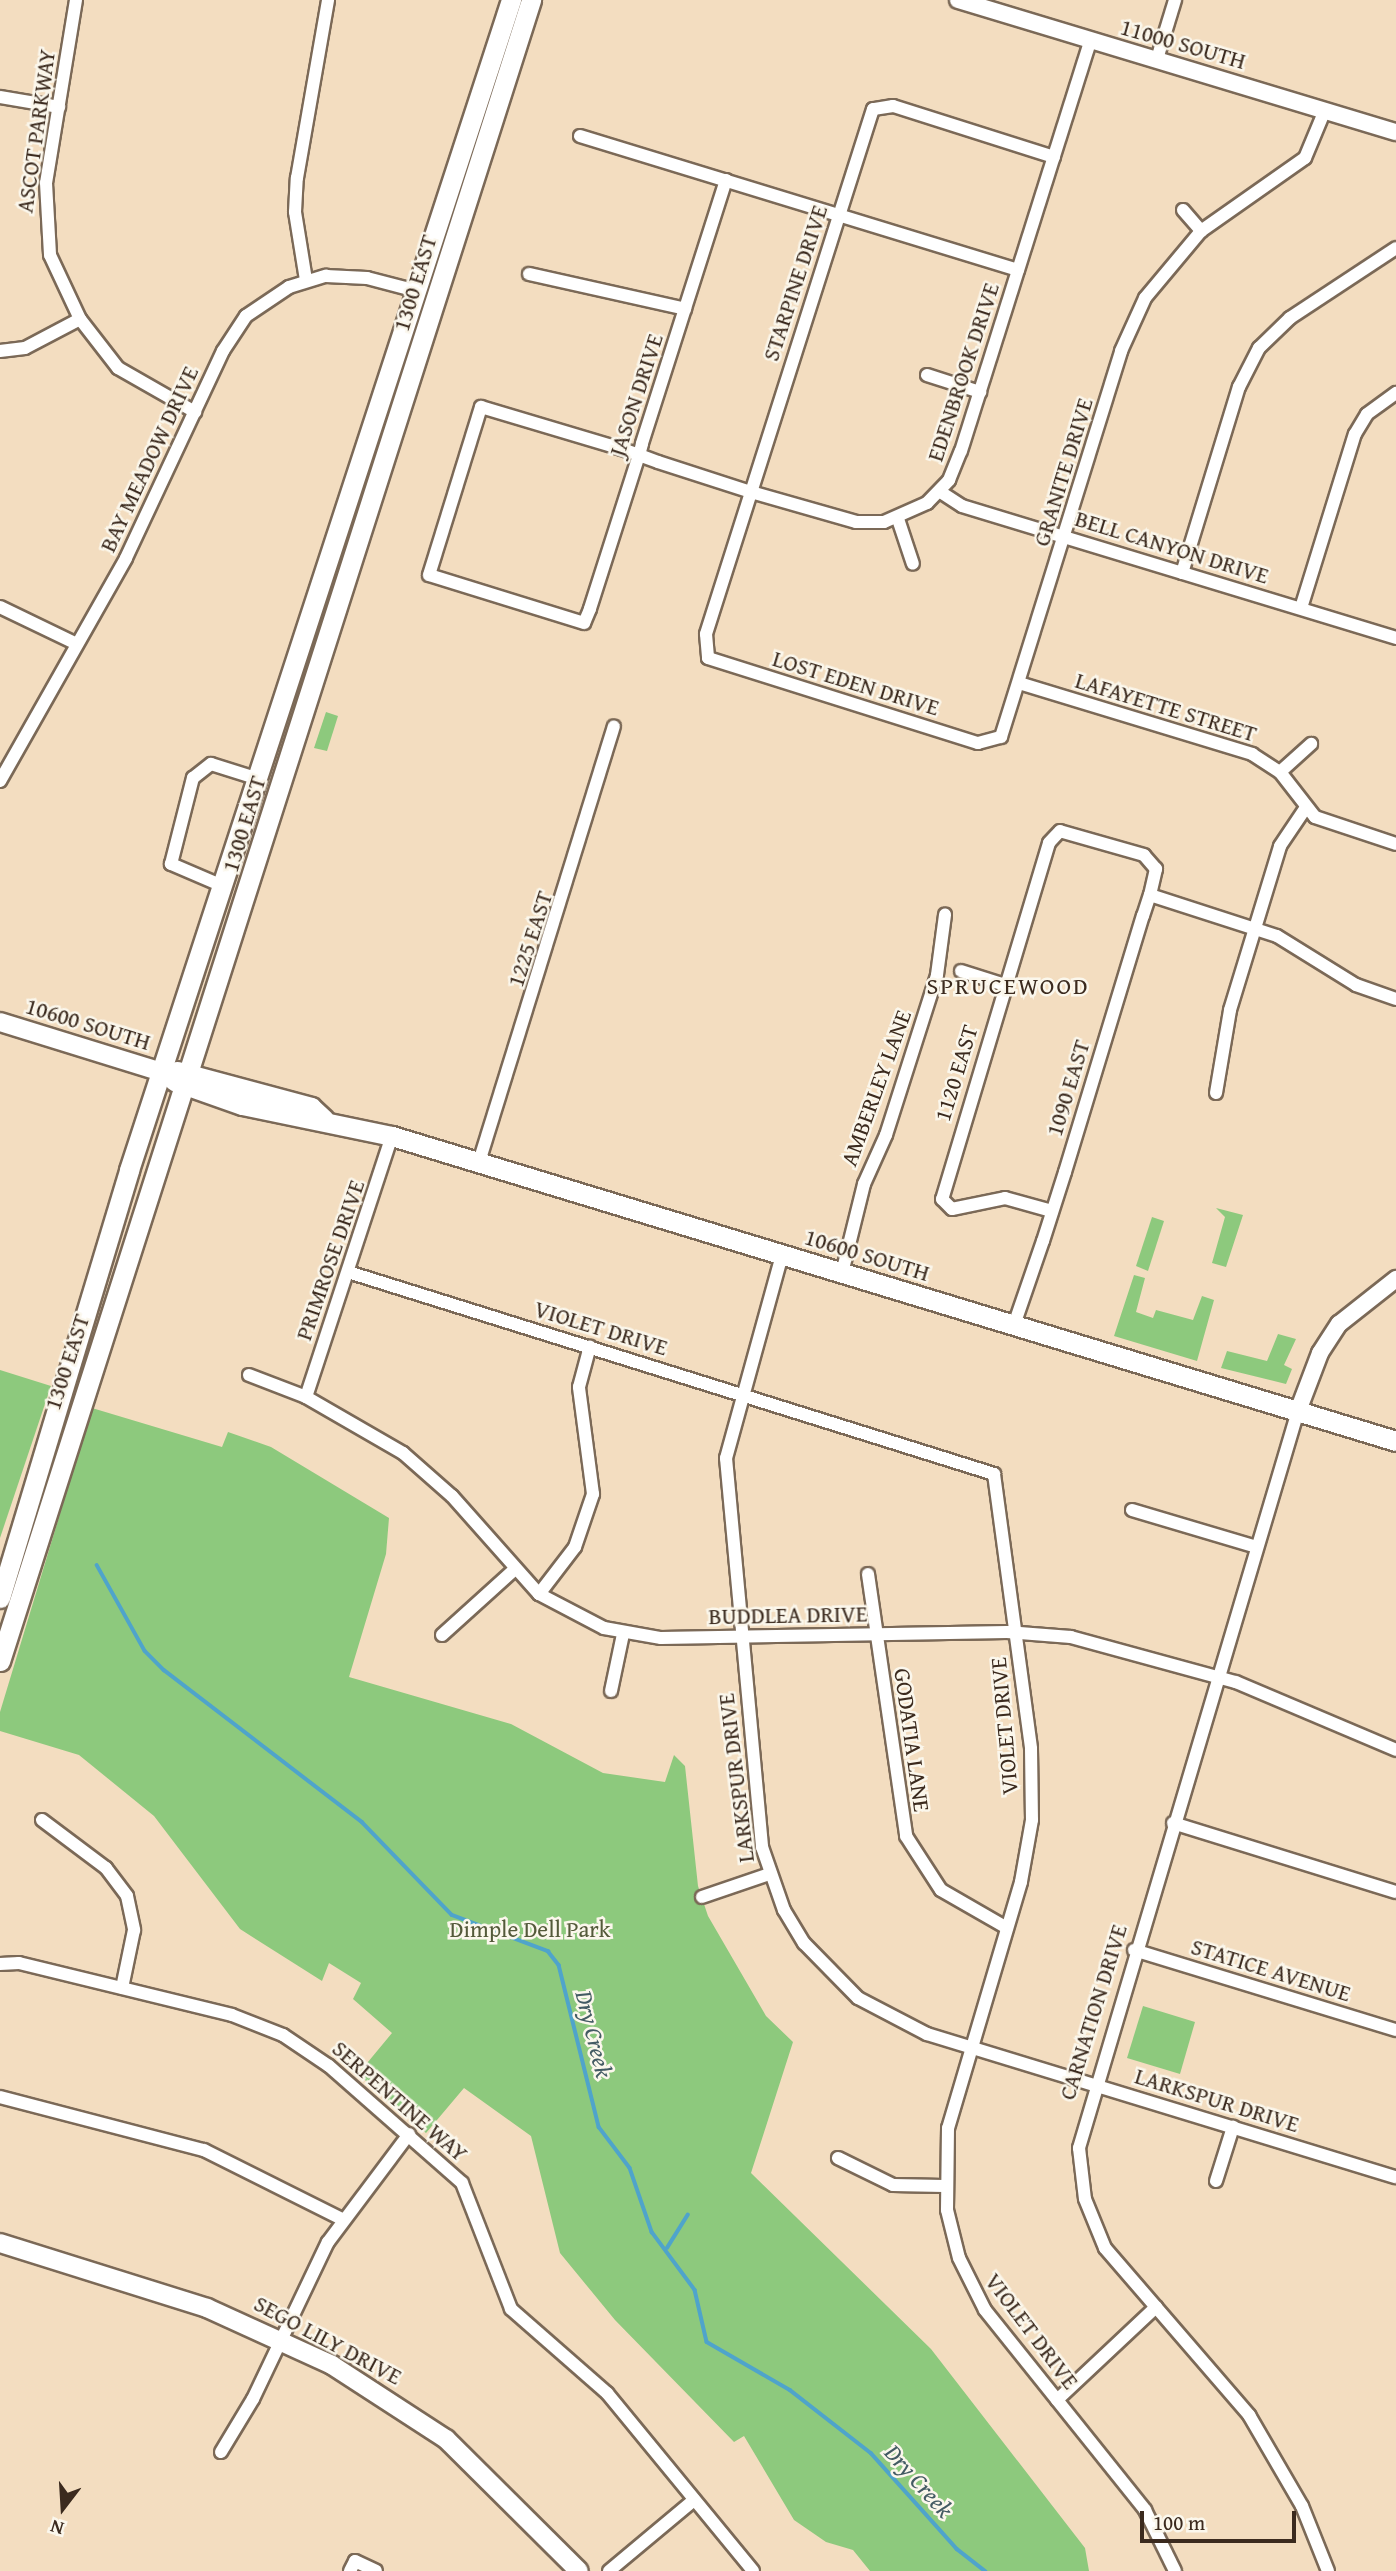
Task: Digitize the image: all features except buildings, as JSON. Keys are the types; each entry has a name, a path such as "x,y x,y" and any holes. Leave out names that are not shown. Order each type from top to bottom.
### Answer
{"main road":[{"name":"1300 EAST","path":"0,1598 162,1072 225,887 511,0"},
{"name":"1300 EAST","path":"0,1661 531,0"},
{"path":"404,397 425,304 417,291"},
{"name":"10600 SOUTH","path":"0,1022 186,1079 392,1136 1396,1441"},
{"name":"SEGO LILY DRIVE","path":"0,2243 207,2308 283,2339 370,2386 446,2439 579,2571"}],"street":[{"name":"ASCOT PARKWAY","path":"76,0 59,107 45,230 58,278 80,319 118,368 195,412"},
{"path":"306,280 295,212 297,178 328,0"},
{"name":"11000 SOUTH","path":"958,0 1396,132"},
{"path":"1157,59 1175,0"},
{"name":"EDENBROOK DRIVE","path":"898,519 939,491 956,466 1090,41"},
{"path":"0,97 59,107"},
{"name":"STARPINE DRIVE","path":"705,654 751,492 877,103 1054,157"},
{"name":"GRANITE DRIVE","path":"996,740 1020,683 1132,324 1161,274 1201,231 1297,166 1325,110"},
{"path":"580,136 840,213 1018,270"},
{"name":"JASON DRIVE","path":"639,455 481,407 429,575 584,623 639,455 726,180"},
{"path":"1183,210 1201,231"},
{"path":"1182,573 1239,387 1259,348 1290,318 1396,248"},
{"path":"529,274 685,309"},
{"name":"BAY MEADOW DRIVE","path":"0,781 141,530 195,412 246,316 306,280 367,278 417,291"},
{"path":"0,351 24,348 80,319"},
{"path":"927,375 980,392"},
{"path":"1301,608 1355,434 1367,414 1396,393"},
{"path":"639,455 751,492 856,522 898,519 913,564"},
{"name":"BELL CANYON DRIVE","path":"939,491 962,506 1396,638"},
{"path":"0,607 77,645"},
{"name":"LOST EDEN DRIVE","path":"705,654 978,743 996,740"},
{"name":"LAFAYETTE STREET","path":"1020,683 1252,754 1280,772 1305,808 1325,822 1396,844"},
{"name":"1225 EAST","path":"479,1163 614,726"},
{"path":"1280,772 1311,744"},
{"path":"225,887 170,864 197,769 216,765 259,779"},
{"path":"1216,1093 1230,1010 1283,836 1305,808"},
{"name":"1090 EAST","path":"1014,1325 1150,895 1156,863 1055,832"},
{"name":"1120 EAST","path":"1052,1211 1005,1198 944,1208 944,1181 1055,832"},
{"path":"1150,895 1255,927 1356,985 1396,999"},
{"name":"AMBERLEY LANE","path":"842,1273 864,1184 886,1135 937,975 945,915"},
{"path":"961,971 1005,985"},
{"name":"PRIMROSE DRIVE","path":"306,1397 392,1136"},
{"name":"LARKSPUR DRIVE","path":"782,1255 740,1392 726,1458 757,1816 769,1874 804,1943 858,1998 891,2019 971,2047 1396,2177"},
{"name":"VIOLET DRIVE","path":"348,1272 740,1392 994,1474 1017,1632 1033,1792 1029,1847 948,2128 944,2186 952,2235 975,2295 1145,2510 1175,2571"},
{"path":"1298,1411 1320,1353 1339,1324 1396,1279"},
{"path":"539,1594 575,1547 591,1504 593,1461 579,1387 590,1346"},
{"name":"BUDDLEA DRIVE","path":"249,1376 306,1397 368,1430 429,1475 539,1594 581,1620 623,1634 741,1637 1017,1632 1101,1643 1219,1677 1396,1750"},
{"name":"CARNATION DRIVE","path":"1298,1411 1093,2085 1079,2148 1085,2199 1105,2248 1250,2415 1302,2506 1328,2571"},
{"path":"1132,1510 1257,1547"},
{"path":"442,1635 515,1569"},
{"name":"GODATIA LANE","path":"868,1574 906,1836 941,1890 1007,1928"},
{"path":"611,1691 623,1634"},
{"path":"42,1820 106,1868 127,1896 134,1930 122,1988"},
{"path":"1173,1823 1396,1892"},
{"path":"702,1897 769,1874"},
{"name":"STATICE AVENUE","path":"1134,1950 1396,2030"},
{"name":"SERPENTINE WAY","path":"0,1964 19,1963 232,2015 284,2035 409,2134 462,2183 511,2309 591,2376 753,2571"},
{"path":"0,2096 204,2150 342,2219"},
{"path":"1216,2181 1233,2127"},
{"path":"221,2452 283,2339 342,2219 409,2134"},
{"path":"838,2158 893,2185 944,2186"},
{"path":"1057,2400 1156,2307"},
{"path":"609,2571 694,2500"},
{"path":"352,2566 376,2571"}],"green space":[{"path":"326,712 338,716 327,751 314,748"},
{"path":"1216,1208 1243,1215 1226,1267 1212,1263 1225,1217"},
{"path":"1152,1217 1164,1221 1148,1271 1136,1266"},
{"path":"1134,1275 1145,1278 1136,1312 1153,1318 1156,1310 1193,1320 1202,1296 1214,1300 1197,1361 1114,1336"},
{"path":"1278,1334 1296,1339 1284,1365 1292,1369 1286,1384 1221,1368 1227,1351 1267,1361"},
{"path":"0,1370 51,1386 0,1538"},
{"name":"Dimple Dell Park","path":"92,1408 222,1447 228,1432 271,1447 389,1518 386,1554 349,1677 511,1724 603,1773 665,1782 674,1755 685,1766 698,1886 708,1916 766,2016 793,2042 751,2173 931,2349 1085,2548 1089,2571 870,2571 853,2550 826,2542 794,2520 744,2436 734,2442 615,2320 560,2253 531,2136 464,2088 426,2133 358,2074 392,2033 353,1999 361,1983 329,1963 322,1981 240,1929 154,1816 79,1755 0,1731 0,1712"},
{"path":"1143,2006 1195,2022 1180,2074 1127,2058"}],"waterway":[{"name":"Dry Creek","path":"97,1565 145,1651 164,1670 362,1822 452,1915 548,1951 559,1965 599,2127 630,2168 652,2232 695,2290 707,2342 790,2390 871,2453 957,2549 985,2571"},
{"path":"667,2248 688,2215"}],"district":[{"name":"SPRUCEWOOD","path":"1008,986"}]}
